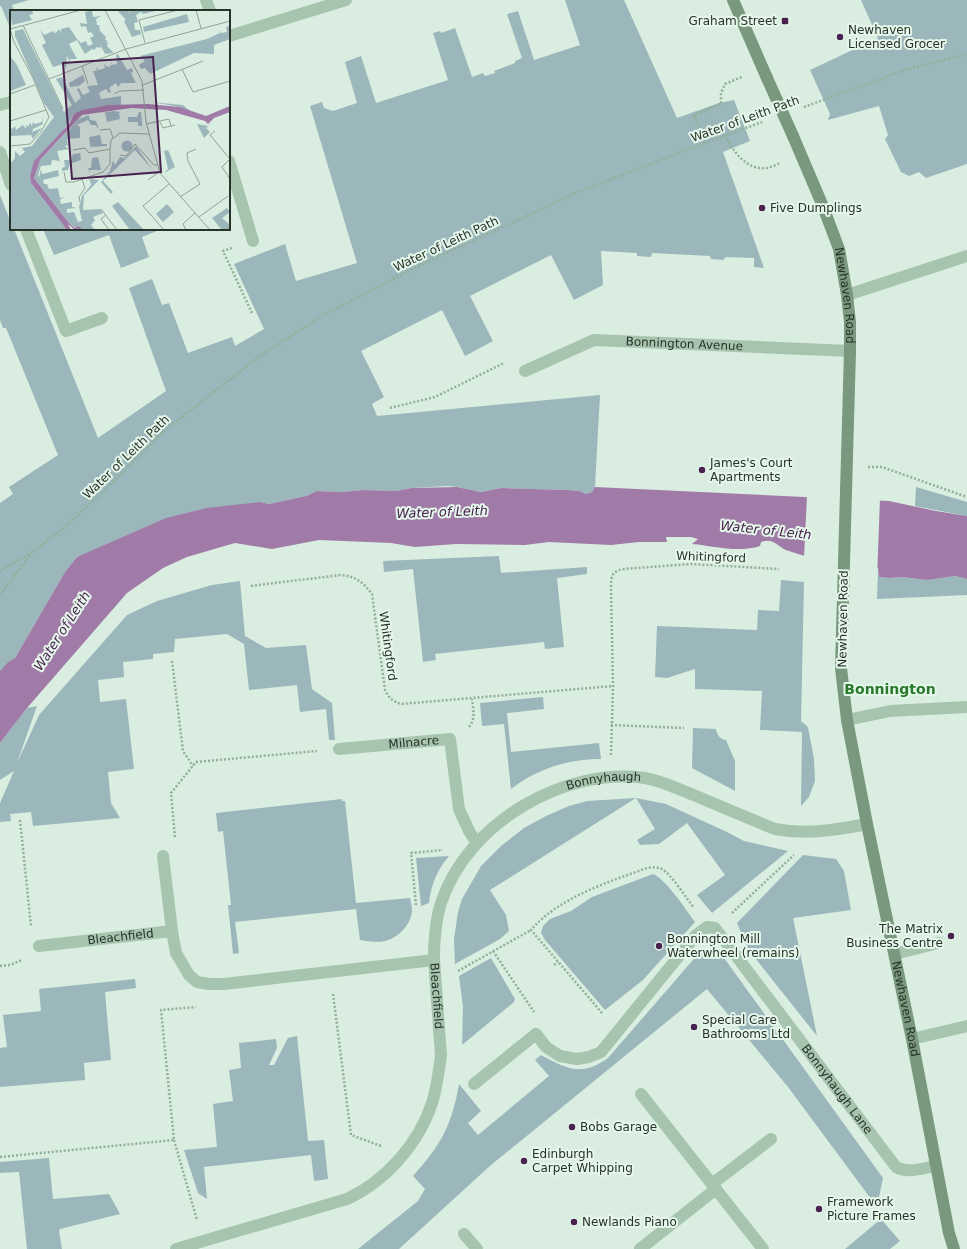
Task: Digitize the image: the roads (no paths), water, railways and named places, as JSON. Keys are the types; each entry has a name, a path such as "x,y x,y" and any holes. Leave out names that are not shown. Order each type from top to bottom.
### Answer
{"street":[{"path":"206,0 210,10"},
{"path":"230,36 346,0"},
{"name":"Newhaven Road","path":"733,0 822,204 839,249 850,322 841,668 847,720 912,1039 951,1248"},
{"path":"0,105 10,102"},
{"path":"0,152 10,182"},
{"path":"230,164 253,241"},
{"path":"26,230 66,331 102,318"},
{"path":"847,295 967,256"},
{"name":"Bonnington Avenue","path":"525,371 594,340 850,351"},
{"path":"847,720 890,711 967,707"},
{"name":"Milnacre","path":"339,749 450,739 459,809 469,831 477,843"},
{"name":"Bonnyhaugh","path":"434,960 434,935 440,904 460,863 477,843 500,822 529,802 555,790 574,784 611,777 628,777 652,780 666,784 774,829 792,832 817,832 867,824"},
{"path":"162,856 172,931"},
{"name":"Bonnyhaugh Lane","path":"474,1084 536,1034 546,1047 560,1056 577,1059 589,1057 601,1052 696,935 711,927 896,1167 902,1170 910,1170 936,1166"},
{"name":"Bleachfield","path":"39,946 172,931 176,953 189,975 198,982 215,984 434,960 441,1055 440,1070 432,1102 425,1120 416,1136 386,1173 368,1187 347,1198 204,1242 176,1249"},
{"path":"895,954 938,943"},
{"path":"912,1039 967,1026"},
{"path":"641,1094 763,1249"},
{"path":"640,1249 771,1139"},
{"path":"464,1234 477,1249"}],"water":[{"name":"Water of Leith","path":"457,487 481,492 501,488 567,490 579,491 586,494 592,492 595,487 889,501 967,516 967,579 955,576 928,580 902,577 879,577 878,568 810,557 785,550 769,541 761,542 760,546 752,548 735,549 692,544 698,539 691,537 666,537 667,542 639,542 611,545 549,542 525,545 456,544 415,547 391,543 319,540 272,549 235,543 187,557 163,568 127,593 27,708 0,743 0,671 8,662 15,658 65,572 77,557 166,518 207,508 260,502 269,504 306,496 317,491 396,491 412,488"}],"place":[{"name":"Graham Street","path":"785,21"},
{"name":"Newhaven Licensed Grocer","path":"840,37"},
{"name":"Five Dumplings","path":"762,208"},
{"name":"James's Court Apartments","path":"702,470"},
{"name":"The Matrix Business Centre","path":"951,936"},
{"name":"Bonnington Mill Waterwheel (remains)","path":"659,946"},
{"name":"Special Care Bathrooms Ltd","path":"694,1027"},
{"name":"Bobs Garage","path":"572,1127"},
{"name":"Edinburgh Carpet Whipping","path":"524,1161"},
{"name":"Framework Picture Frames","path":"819,1209"},
{"name":"Newlands Piano","path":"574,1222"}],"district":[{"name":"Bonnington","path":"890,689"}]}
